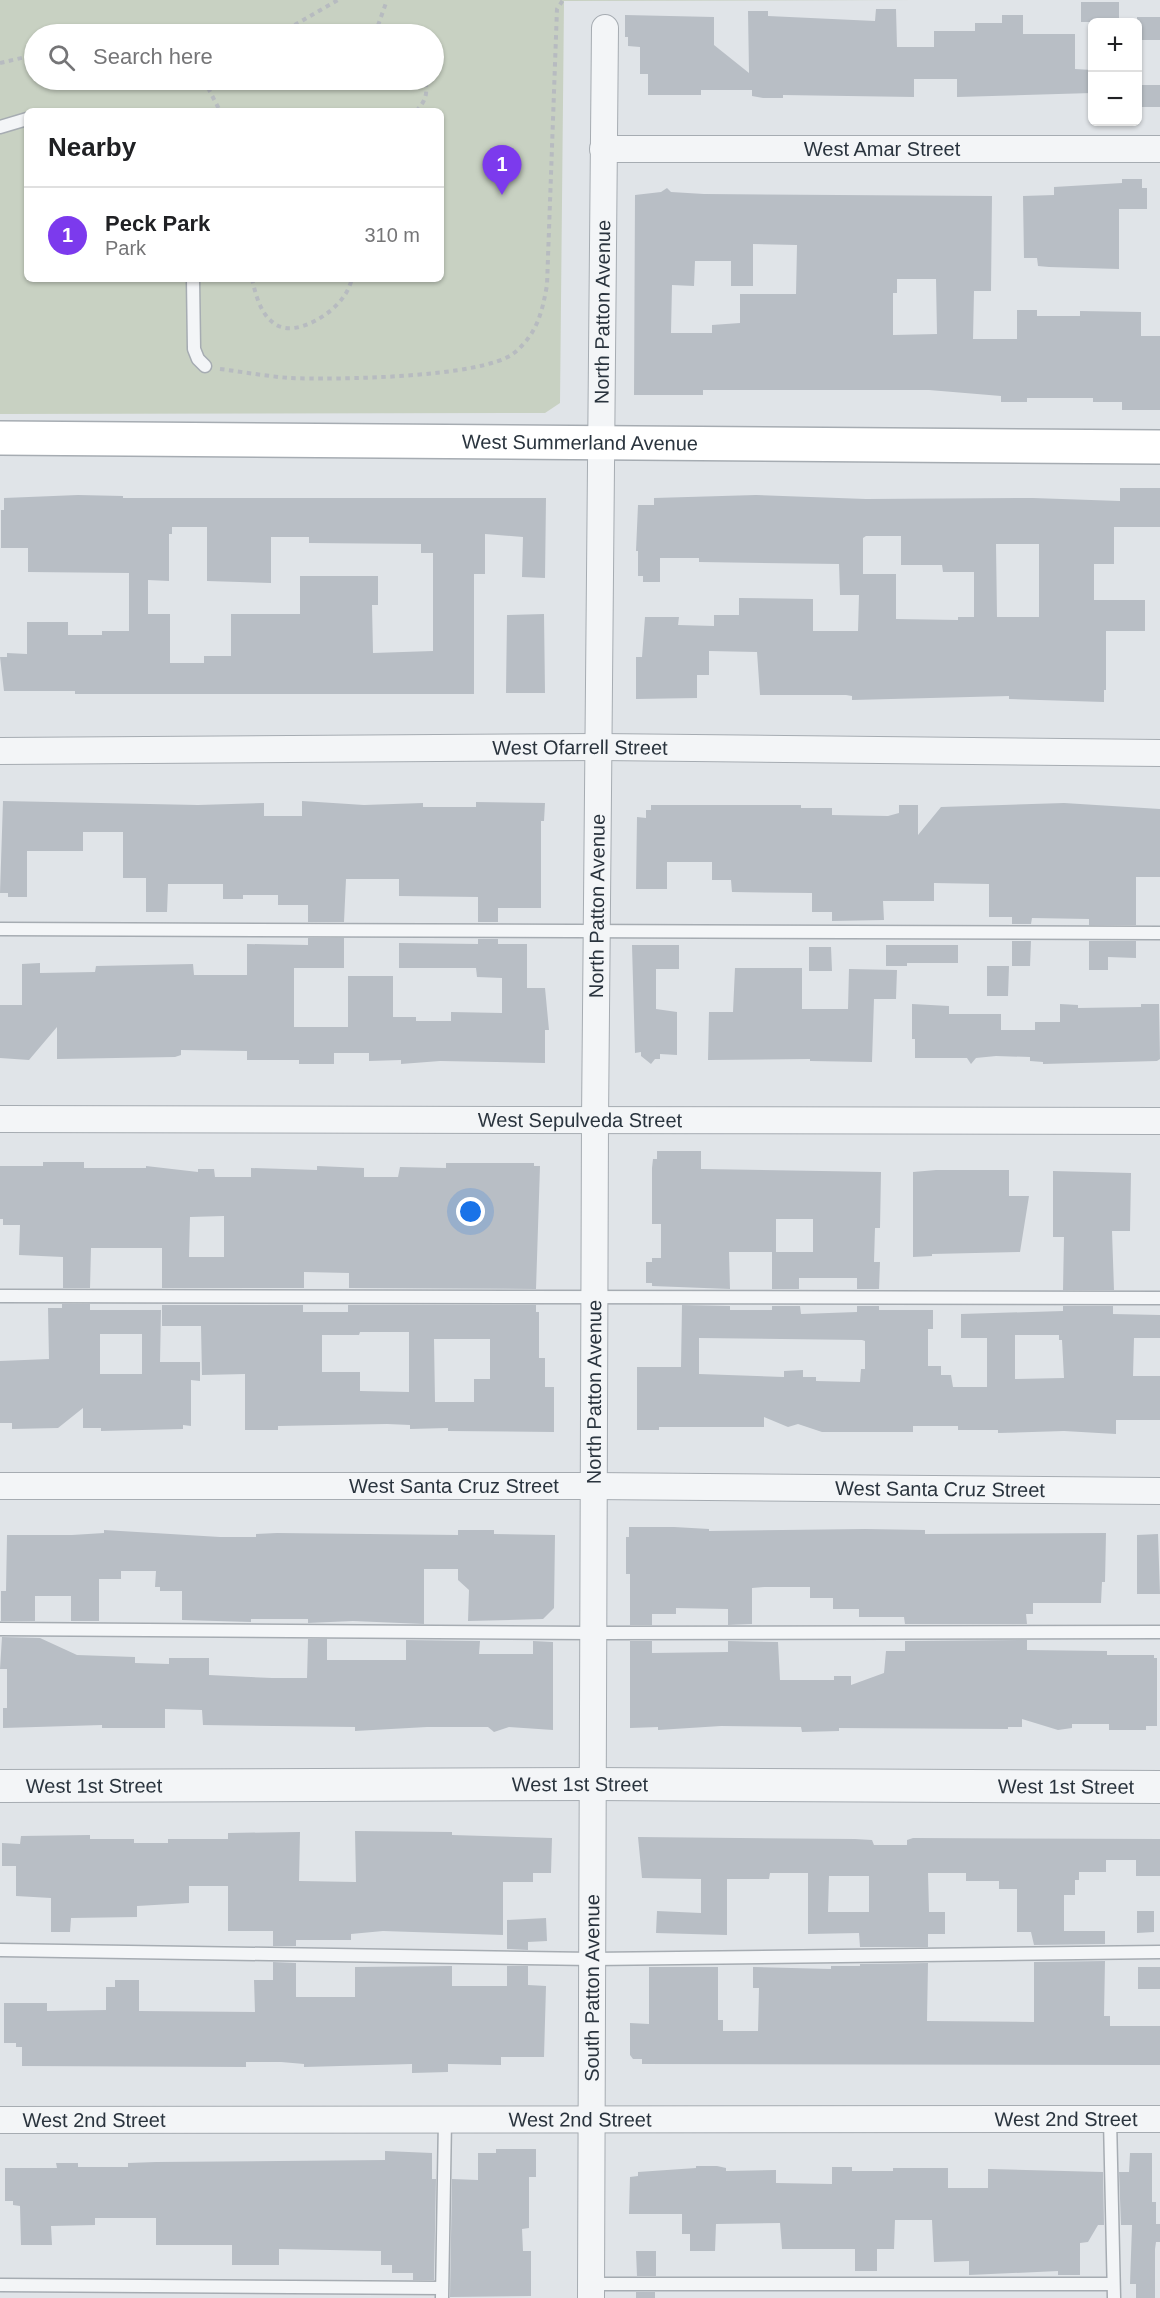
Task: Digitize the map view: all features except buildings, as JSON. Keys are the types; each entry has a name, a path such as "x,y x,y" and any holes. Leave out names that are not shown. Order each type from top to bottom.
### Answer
{"main road":[{"name":"West Summerland Avenue","path":"0,438 1160,447"}],"street":[{"name":"North Patton Avenue","path":"593,1784 600,444 606,28"},
{"name":"West Amar Street","path":"603,149 1160,149"},
{"name":"West Ofarrell Street","path":"0,750 600,747 1160,753"},
{"name":"West Sepulveda Street","path":"0,1119 1160,1121"},
{"name":"West Santa Cruz Street","path":"0,1486 593,1486 1160,1491"},
{"name":"West 1st Street","path":"0,1786 593,1784 1160,1787"},
{"name":"South Patton Avenue","path":"591,2291 593,1784"},
{"name":"West 2nd Street","path":"0,2120 1160,2119"}],"lane":[{"path":"0,127 24,120"},
{"path":"193,282 194,349 198,359 205,366"},
{"path":"0,929 1160,933"},
{"path":"0,1296 1160,1299"},
{"path":"0,1629 593,1633 1160,1632"},
{"path":"0,1950 592,1959 1160,1952"},
{"path":"0,2284 442,2293 446,2119"},
{"path":"1110,2119 1113,2298"},
{"path":"591,2291 1113,2284"}],"path":[{"path":"296,24 338,0"},
{"path":"379,24 387,0"},
{"path":"205,366 288,378 371,377 438,372 483,367 512,355 533,336 541,314 547,285 557,9 563,0"},
{"path":"0,63 24,57"},
{"path":"209,90 218,108"},
{"path":"419,108 423,103 427,90"},
{"path":"253,282 256,297 265,314 276,325 290,328 306,325 327,313 344,297 351,282"}],"green space":[{"path":"0,0 916,0 564,1 560,403 545,413 0,414"}],"place":[{"name":"Peck Park","path":"502,195"}]}
